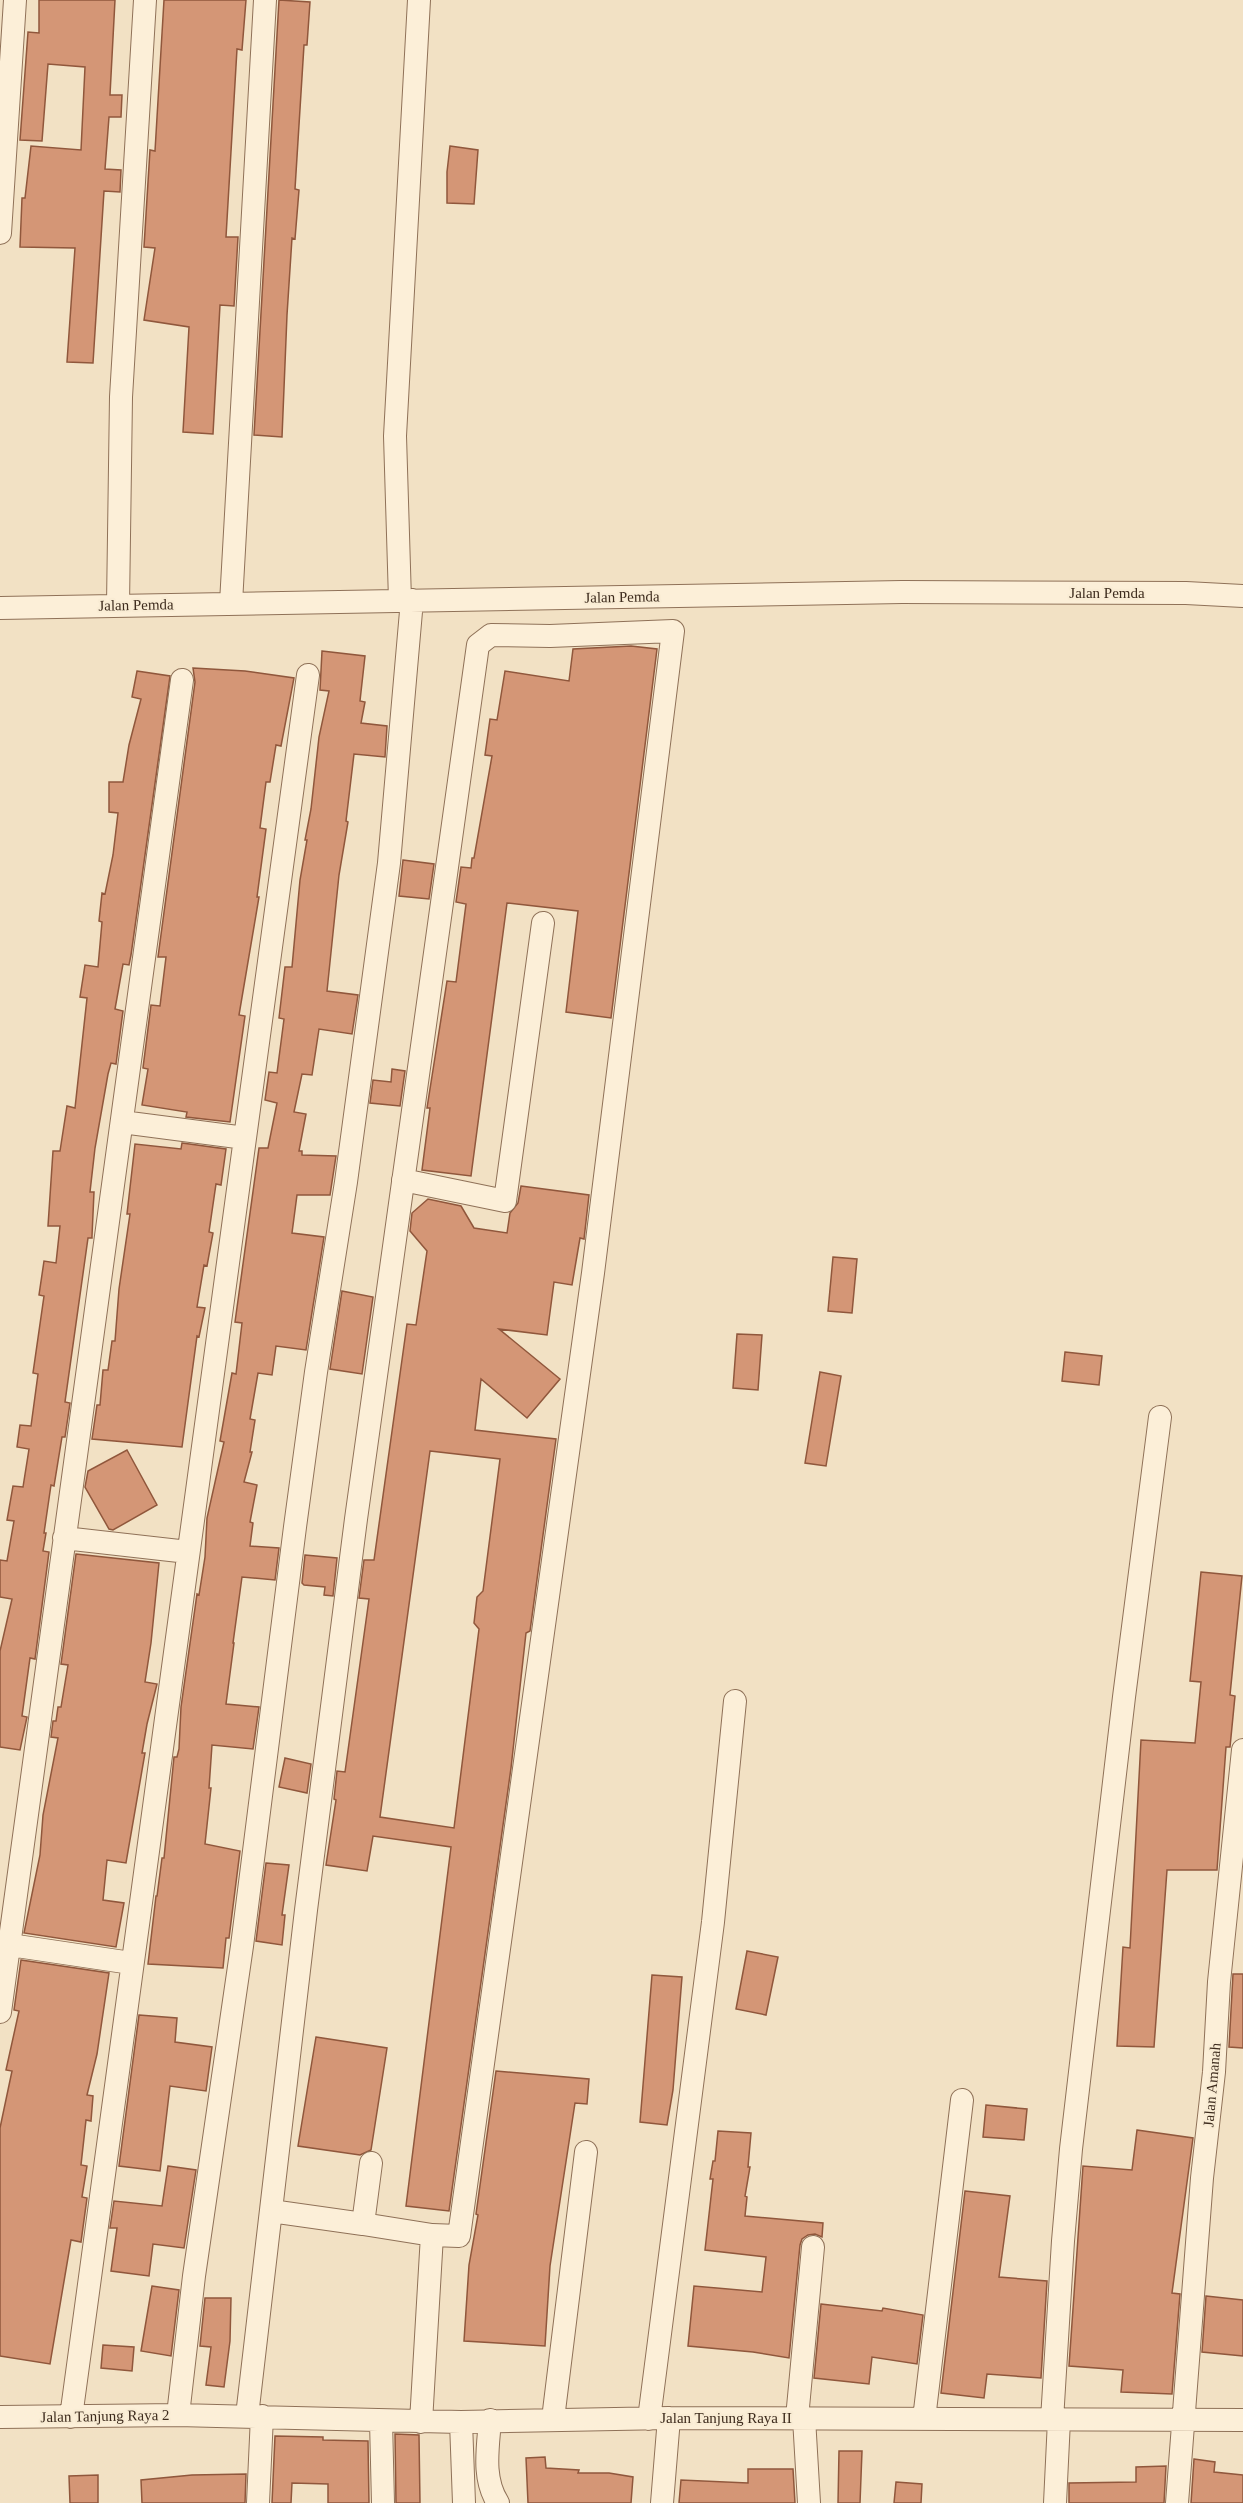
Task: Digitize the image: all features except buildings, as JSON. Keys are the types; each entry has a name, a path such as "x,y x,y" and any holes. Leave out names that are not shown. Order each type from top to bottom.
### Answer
{"street":[{"path":"0,233 15,0"},
{"path":"118,605 121,397 145,0"},
{"path":"231,603 266,0"},
{"path":"177,2415 194,2276 242,1946 308,1428 346,1182 389,863 406,600 396,436 418,0"},
{"name":"Jalan Pemda","path":"0,608 902,592 1186,593 1243,596"},
{"path":"258,2503 254,2416 271,2211 356,1519 478,645 491,634 550,636 674,631 593,1273 459,2236 432,2235 271,2211"},
{"path":"71,2417 308,675"},
{"path":"0,2012 182,680"},
{"path":"403,1180 505,1201 543,923"},
{"path":"122,1122 245,1138"},
{"path":"1055,2503 1055,2420 1063,2241 1071,2149 1124,1697 1160,1417"},
{"path":"64,1538 188,1552"},
{"path":"662,2503 659,2418 735,1701"},
{"name":"Jalan Amanah","path":"1177,2503 1202,2178 1214,2072 1219,1982 1243,1750"},
{"path":"10,1945 131,1963"},
{"path":"924,2419 962,2100"},
{"path":"553,2419 586,2152"},
{"path":"363,2224 371,2163"},
{"path":"421,2422 432,2235"},
{"path":"809,2503 800,2418 813,2247"},
{"name":"Jalan Tanjung Raya 2","path":"0,2417 210,2415"},
{"name":"Jalan Tanjung Raya II","path":"210,2415 421,2422 659,2418 1243,2420"},
{"path":"490,2420 487,2473 493,2495 498,2503"},
{"path":"381,2421 383,2503"},
{"path":"461,2422 464,2503"}]}
